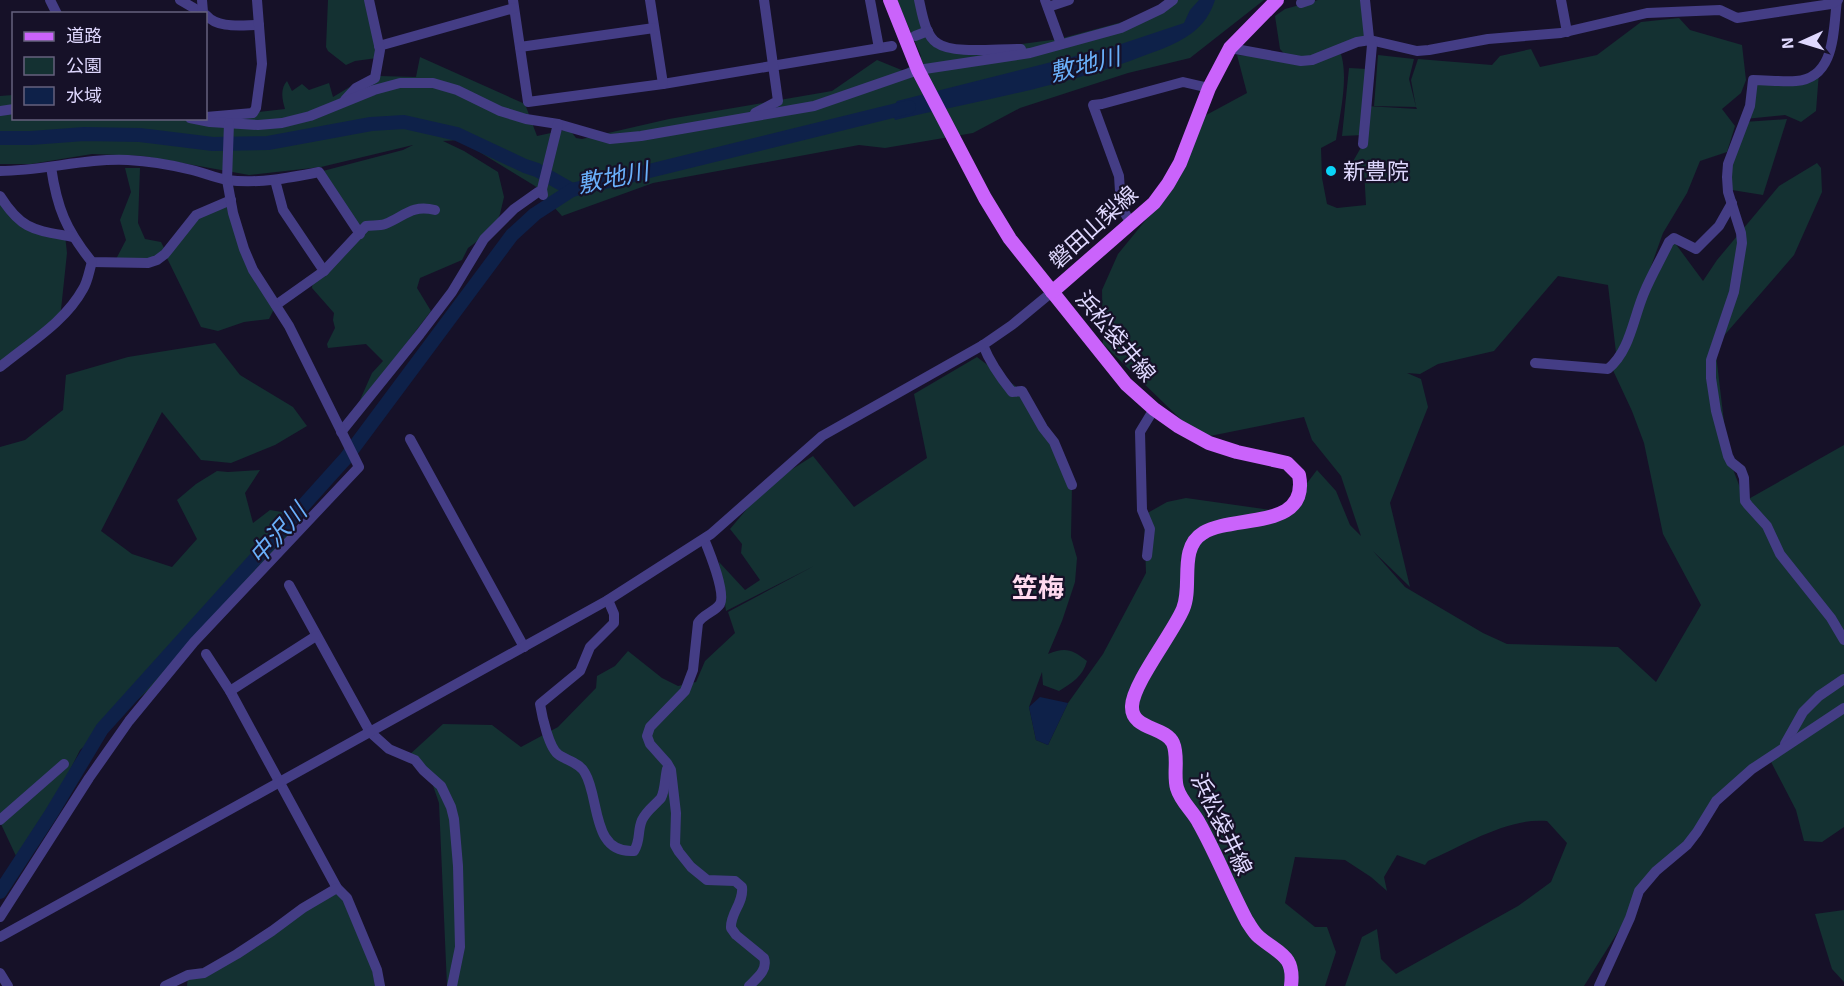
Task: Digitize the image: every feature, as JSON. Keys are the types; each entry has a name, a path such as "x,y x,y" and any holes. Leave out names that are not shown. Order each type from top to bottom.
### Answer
{"main road":[{"name":"磐田山梨線","path":"890,0 919,73 985,198 1010,239 1052,292 1154,203 1180,163 1209,88 1230,48 1277,0"},
{"name":"浜松袋井線","path":"1052,292 1126,384 1154,409 1178,426 1209,443 1287,463 1299,475 1300,493 1292,508 1276,515 1215,528 1195,539 1188,561 1185,605 1142,682 1132,705 1133,715 1138,721 1168,736 1173,744 1177,790 1198,820 1247,921 1257,935 1285,955 1291,964 1291,986"}],"street":[{"path":"180,0 202,12"},
{"path":"207,118 253,113 256,108 262,64 257,0"},
{"path":"343,102 356,88 375,78 379,46 369,0"},
{"path":"650,0 663,84"},
{"path":"747,118 778,101 764,0"},
{"path":"870,0 879,48"},
{"path":"919,0 928,31 936,43 951,48 1040,50"},
{"path":"1061,44 1047,4 1069,0"},
{"path":"204,120 228,126 282,123 310,116 374,90 400,83 433,83 457,90 509,113 557,127 610,139 641,136 814,106 919,73 1040,50 1121,28 1161,9 1173,0"},
{"path":"1363,144 1372,45 1365,0"},
{"path":"1562,0 1568,32"},
{"path":"1230,48 1301,61 1312,60 1357,42 1370,40 1418,51 1488,39 1568,32 1647,13 1702,5 1737,18 1830,4 1837,0"},
{"path":"1837,0 1831,47 1827,62 1819,72 1797,81 1753,80 1750,106 1728,164 1728,192 1742,243 1734,292 1711,360 1711,378 1716,411 1728,456 1731,462 1741,470 1744,478 1745,501 1767,526 1780,554 1831,618 1844,640"},
{"path":"379,46 513,4 528,102 663,84 892,46"},
{"path":"207,16 219,24 259,26"},
{"path":"520,47 654,28"},
{"path":"915,36 928,31"},
{"path":"1131,222 1121,207 1119,176 1093,105 1183,82 1209,88"},
{"path":"0,916 129,721 194,642 359,468 289,326 250,264 238,231 227,177 228,126"},
{"path":"342,434 439,309 484,239 514,209 541,192 557,127"},
{"path":"0,171 51,167 91,160 131,160 227,177 275,180 319,172 360,234"},
{"path":"51,167 60,210 73,237 92,262"},
{"path":"275,180 283,210 324,271"},
{"path":"0,196 10,212 24,225 73,237"},
{"path":"92,262 148,263 157,260 165,254 196,215 231,200"},
{"path":"1535,363 1608,369 1617,361 1625,346 1644,293 1669,242 1674,238 1696,249 1719,226 1732,203"},
{"path":"276,305 324,271 366,226 385,224 404,212 426,208 435,210"},
{"path":"0,367 60,319 72,306 84,287 92,262"},
{"path":"0,937 608,600 704,539 822,436 983,345 1012,325 1052,292"},
{"path":"983,345 996,371 1012,392 1022,391 1043,428 1054,442 1072,485"},
{"path":"1147,556 1150,529 1142,510 1140,432 1154,409"},
{"path":"410,440 524,646"},
{"path":"704,539 721,592 721,602 698,623 693,670 685,692 650,727 647,736 653,748 668,763 671,771 676,813 675,845 679,852 691,867 708,880 735,881 742,887 742,898 732,917 731,928 736,935 764,958 765,963 764,969 749,986"},
{"path":"289,585 370,732 390,749 415,760 441,786 451,807 458,866 460,947 452,986"},
{"path":"608,600 614,614 614,623 590,647 580,671 540,704 549,738 556,754 584,770 594,795 601,833 615,847 627,852 634,852 639,845 639,830 643,818 654,803 662,797 668,763"},
{"path":"230,691 316,636"},
{"path":"206,654 230,691 337,888 347,898 377,970 380,986"},
{"path":"1784,746 1803,712 1819,696 1844,679"},
{"path":"1599,986 1630,918 1639,891 1646,881 1687,844 1716,801 1752,769 1844,708"},
{"path":"0,820 64,764"},
{"path":"165,986 188,975 204,973 337,888"},
{"path":"0,973 8,986"}],"green space":[{"path":"328,0 369,0 377,58 355,61 346,65 328,51 326,47"},
{"path":"897,0 917,0 934,43 984,49 1059,39 1167,10 1176,0 1264,0 1190,58 1128,73 1020,108 973,133 885,148 859,145 653,183 562,216 535,186 460,140 443,141 498,172 504,197 500,214 494,229 468,248 462,260 420,278 417,288 431,311 356,409 372,373 383,361 366,344 328,348 327,344 335,328 334,313 312,288 313,280 360,234 319,172 403,150 413,145 321,167 249,175 143,156 92,154 31,164 0,164 0,96 12,95 12,120 207,120 207,118 285,109 282,91 287,81 292,91 302,84 309,90 329,83 333,97 358,82 379,76 416,77 420,57 525,104 537,136 569,129 576,138 582,139 669,119 832,91 877,60 904,71 921,56"},
{"path":"1318,0 1362,0 1369,38 1339,49 1344,81 1336,140 1321,148 1322,178 1327,204 1337,208 1366,205 1364,169 1348,170 1363,144 1363,135 1342,136 1349,68 1367,69 1366,106 1417,109 1411,80 1418,59 1492,65 1500,56 1531,49 1540,67 1597,55 1641,22 1679,18 1690,30 1742,45 1746,80 1741,93 1722,109 1735,126 1727,152 1700,161 1687,193 1663,233 1625,339 1672,239 1703,281 1717,260 1779,186 1817,163 1821,168 1822,192 1794,255 1715,346 1728,456 1745,501 1844,445 1844,827 1822,842 1804,841 1796,810 1769,758 1714,804 1693,837 1656,871 1584,986 1345,986 1362,937 1377,929 1381,959 1396,974 1518,906 1551,882 1567,843 1547,821 1532,821 1517,823 1486,834 1428,861 1425,865 1397,855 1384,877 1387,891 1345,860 1295,857 1285,903 1315,927 1327,927 1336,952 1325,986 447,986 439,803 428,771 408,756 443,724 492,725 521,747 558,727 596,688 597,676 615,666 628,651 662,678 678,686 696,682 705,661 735,633 728,612 814,566 726,611 719,562 745,590 760,580 741,553 742,544 730,529 767,485 813,456 854,507 927,458 914,394 977,357 1022,391 1072,485 1071,537 1077,558 1075,582 1048,654 1068,650 1087,661 1080,675 1059,691 1043,685 1042,672 1029,707 1036,740 1048,745 1068,703 1103,654 1146,573 1144,515 1167,502 1186,498 1285,512 1317,470 1336,491 1350,525 1361,536 1341,476 1312,440 1304,417 1200,438 1103,344 1102,290 1118,254 1180,178 1197,120 1247,93 1237,55 1289,59 1280,49 1275,16 1285,9","holes":["1558,276 1608,285 1617,361 1611,366 1644,443 1663,534 1701,605 1656,682 1618,647 1507,644 1483,633 1405,587 1373,551 1410,587 1390,503 1428,407 1421,379 1407,373 1420,374 1438,364 1494,351"]},
{"path":"1378,55 1414,59 1409,79 1416,107 1374,106"},
{"path":"1819,72 1816,111 1801,122 1785,115 1745,119 1756,80 1798,83"},
{"path":"1787,119 1763,195 1732,190 1728,164 1744,122"},
{"path":"125,168 140,168 138,223 145,239 161,242 164,248 161,258 114,263 126,240 120,220 131,192"},
{"path":"0,195 24,225 65,235 67,253 60,319 0,362"},
{"path":"231,200 248,258 276,305 269,319 244,322 218,331 201,327 165,254 196,215"},
{"path":"215,343 240,375 293,407 307,426 275,445 231,463 201,460 162,412 101,531 132,554 172,567 197,539 177,500 196,484 217,471 260,470 245,493 253,523 270,510 282,512 290,543 168,673 80,750 63,784 16,856 0,822 0,447 25,440 63,410 66,375 128,357"},
{"path":"337,888 369,951 375,986 187,986 188,975 227,960"},
{"path":"1844,910 1844,982 1832,969 1815,914"}],"water":[{"path":"1199,0 1215,0 1206,18 1196,30 1185,38 1130,61 1043,87 895,120 891,111 897,101 1115,46 1184,23 1190,10"},
{"path":"1040,697 1068,703 1048,745 1036,740 1029,707"}],"waterway":[{"name":"中沢川","path":"0,892 51,814 102,729 346,458 512,235 535,214 572,190 909,107"},
{"name":"敷地川","path":"0,138 84,134 140,135 213,144 268,143 371,124 404,122 457,134 537,170 572,190"}],"place":[{"name":"新豊院","path":"1331,171"}],"district":[{"name":"笠梅","path":"1038,588"}]}
